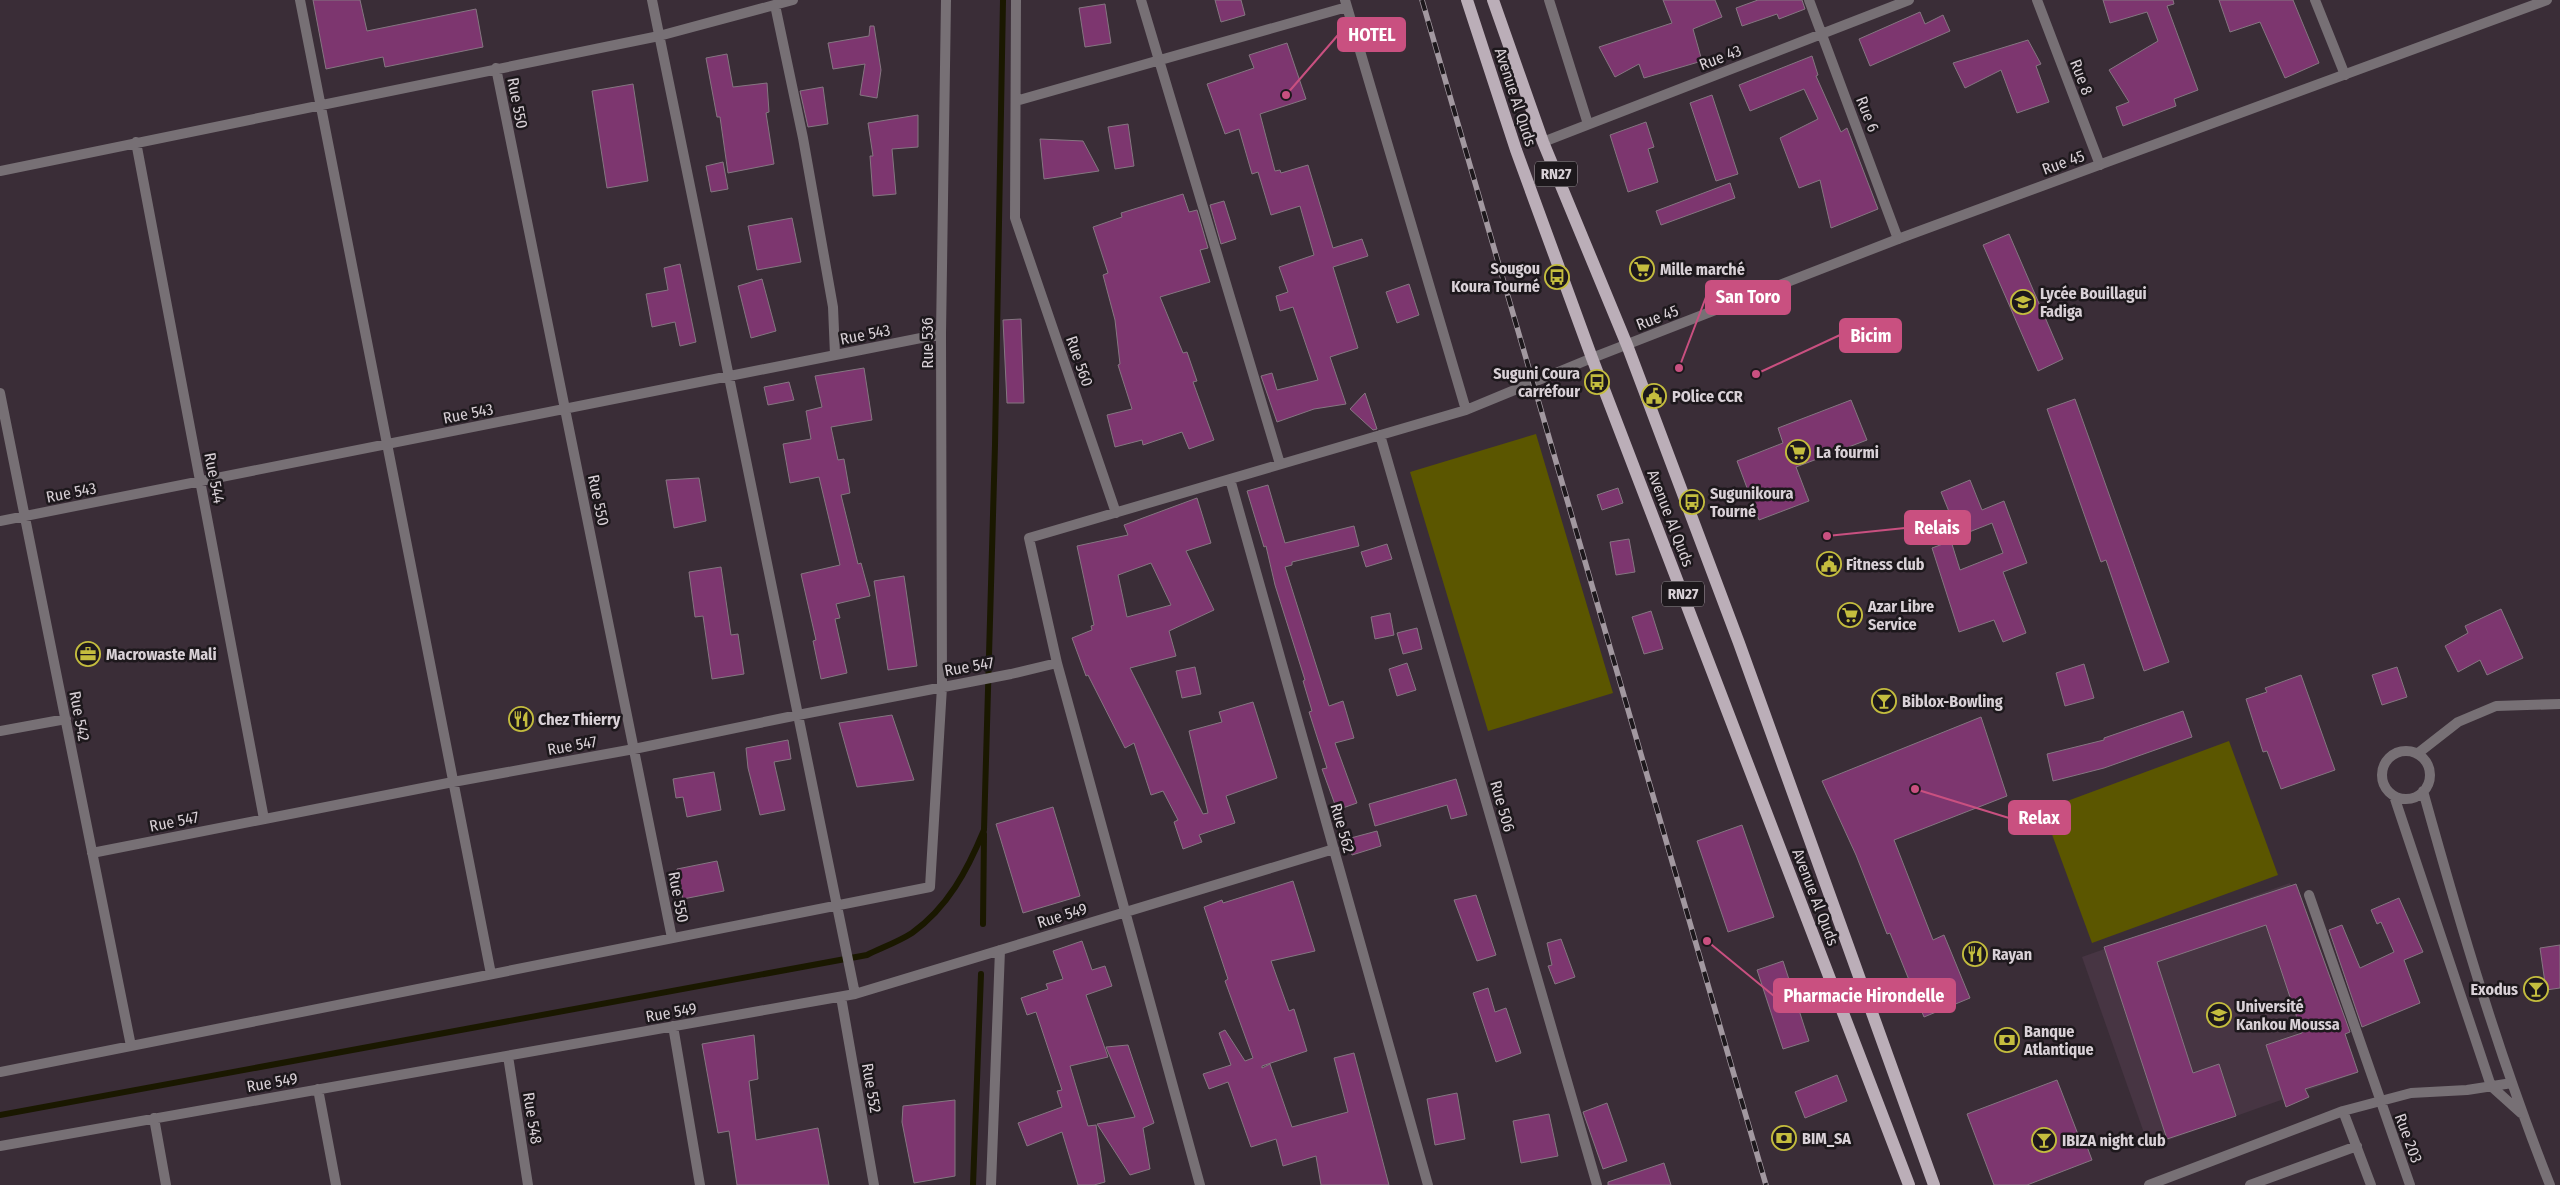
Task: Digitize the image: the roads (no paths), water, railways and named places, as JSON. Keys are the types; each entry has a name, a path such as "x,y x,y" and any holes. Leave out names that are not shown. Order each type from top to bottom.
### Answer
{"main road":[{"name":"Avenue Al Quds","path":"1467,0 1516,150 1592,358 1909,1185"},
{"name":"Avenue Al Quds","path":"1493,0 1542,142 1626,345 1758,692 1934,1185"}],"street":[{"path":"300,0 491,974"},
{"path":"652,0 855,994"},
{"path":"0,171 659,36 793,0"},
{"name":"Rue 536","path":"837,906 930,887 942,687 942,334 946,0"},
{"name":"Rue 560","path":"1016,0 1016,218 1116,513"},
{"path":"1141,0 1280,464"},
{"path":"1549,0 1588,124"},
{"name":"Rue 6","path":"1809,0 1898,239"},
{"name":"Rue 43","path":"1542,142 1909,0"},
{"name":"Rue 8","path":"2037,0 2100,164"},
{"path":"2315,0 2345,75"},
{"name":"Rue 45","path":"1057,663 1029,538 1466,410 1592,358 1898,239 2543,1"},
{"path":"1016,101 1159,61 1346,4 1466,410"},
{"path":"775,5 803,138 833,307 835,355"},
{"name":"Rue 550","path":"496,68 672,938"},
{"name":"Rue 544","path":"136,142 264,819"},
{"name":"Rue 543","path":"0,521 942,334"},
{"name":"Rue 542","path":"0,393 131,1046"},
{"name":"Rue 506","path":"1380,435 1597,1185"},
{"name":"Rue 562","path":"1230,479 1428,1185"},
{"path":"1057,663 1200,1185"},
{"name":"Rue 547","path":"92,853 453,782 634,749 1011,674 1057,663"},
{"path":"2417,754 2458,722 2496,706 2560,704"},
{"path":"0,731 66,719"},
{"path":"2394,796 2404,799 2415,797 2423,791 2428,782 2429,771 2425,761 2417,754 2407,751 2397,752 2388,758 2383,768 2382,779 2386,788 2394,796 2491,1086 2522,1113"},
{"path":"2423,791 2450,889 2512,1083 2550,1185"},
{"name":"Rue 549","path":"0,1146 855,994 1334,849"},
{"name":"Rue 203","path":"2309,895 2410,1185"},
{"path":"0,1072 837,906"},
{"path":"990,1185 1000,950"},
{"name":"Rue 552","path":"841,997 874,1185"},
{"path":"673,1026 700,1185"},
{"name":"Rue 548","path":"508,1056 528,1185"},
{"path":"2149,1185 2343,1111 2379,1100 2411,1093 2467,1090 2512,1083"},
{"path":"318,1089 336,1185"},
{"path":"2343,1111 2371,1185"},
{"path":"154,1118 166,1185"},
{"path":"2250,1185 2357,1146"}],"waterway":[{"path":"0,1115 867,955 912,933 936,912 963,874 984,830 995,445 1003,0"},
{"path":"983,924 984,834"},
{"path":"973,1185 981,974"}],"railway":[{"path":"1422,0 1766,1185"}],"place":[{"name":"HOTEL","path":"1286,95"},
{"name":"Mille marché","path":"1642,269"},
{"name":"Sougou Koura Tourné","path":"1557,277"},
{"name":"Lycée Bouillagui Fadiga","path":"2023,302"},
{"name":"San Toro","path":"1679,368"},
{"name":"Bicim","path":"1756,374"},
{"name":"Suguni Coura carréfour","path":"1597,382"},
{"name":"POlice CCR","path":"1654,396"},
{"name":"La fourmi","path":"1798,452"},
{"name":"Sugunikoura Tourné","path":"1692,502"},
{"name":"Relais","path":"1827,536"},
{"name":"Fitness club","path":"1829,564"},
{"name":"Azar Libre Service","path":"1850,615"},
{"name":"Macrowaste Mali","path":"88,654"},
{"name":"Biblox-Bowling","path":"1884,701"},
{"name":"Chez Thierry","path":"521,719"},
{"name":"Relax","path":"1915,789"},
{"name":"Pharmacie Hirondelle","path":"1707,941"},
{"name":"Rayan","path":"1975,954"},
{"name":"Exodus","path":"2536,989"},
{"name":"Université Kankou Moussa","path":"2219,1015"},
{"name":"Banque Atlantique","path":"2007,1040"},
{"name":"BIM_SA","path":"1784,1138"},
{"name":"IBIZA night club","path":"2044,1140"}]}
